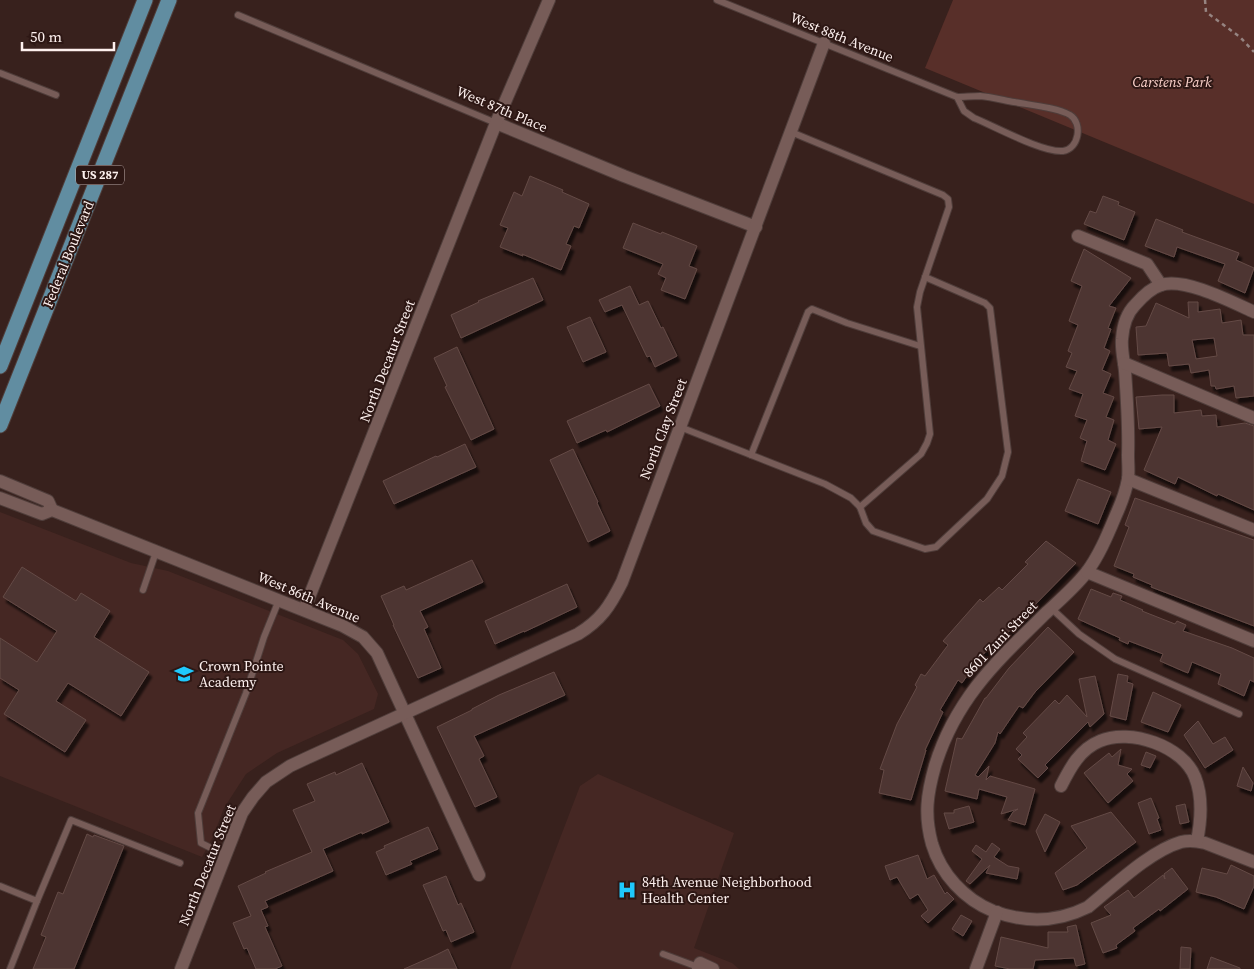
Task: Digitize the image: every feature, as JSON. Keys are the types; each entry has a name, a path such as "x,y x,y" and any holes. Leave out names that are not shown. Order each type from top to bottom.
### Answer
{"main road":[{"name":"Federal Boulevard","path":"0,366 146,0"},
{"name":"Federal Boulevard","path":"0,425 169,0"}],"street":[{"name":"North Decatur Street","path":"304,610 496,123 550,0"},
{"name":"North Clay Street","path":"406,713 578,634 598,620 611,604 622,582 824,43"},
{"name":"West 87th Place","path":"496,123 624,176 756,227"},
{"path":"1078,236 1147,264 1161,285 1190,285 1254,312"},
{"name":"8601 Zuni Street","path":"1161,285 1150,291 1133,306 1124,322 1122,340 1129,435 1128,478 1118,511 1105,540 1087,572 1002,656 968,696 949,729 939,753 930,784 926,821 939,863 963,892 987,908 1027,919 1047,920 1078,912 1088,907 1164,849 1183,842 1197,841"},
{"path":"1124,364 1254,418"},
{"path":"1128,478 1254,530"},
{"name":"West 86th Avenue","path":"0,481 48,501 52,510"},
{"name":"West 86th Avenue","path":"0,498 42,514 52,510 357,632 373,646 406,713 479,874"},
{"path":"1087,572 1254,641"},
{"name":"North Decatur Street","path":"181,969 242,813 266,782 290,766 406,713"},
{"path":"1061,786 1075,760 1099,741 1110,737 1132,737 1152,742 1179,756 1196,778 1200,800 1197,841 1254,862"},
{"path":"976,969 997,912"},
{"path":"699,966 713,969"}],"lane":[{"name":"West 88th Avenue","path":"717,0 957,97"},
{"name":"West 87th Place","path":"238,15 496,123"},
{"path":"0,73 56,95"},
{"path":"980,96 1071,115 1077,123 1078,134 1076,143 1066,151 1055,151 1042,147 974,118 964,111 957,97 980,96"},
{"path":"791,132 943,195 948,200 949,207 920,292 917,307 930,434 928,443 921,454 860,507"},
{"path":"680,427 824,484 851,498 860,507 866,523 874,531 925,549 936,547 987,499 1002,476 1008,452 990,308 985,303 925,277"},
{"path":"751,455 808,312 812,309 847,323 920,346"},
{"path":"143,590 156,552"},
{"path":"225,855 201,843 198,814 246,693 264,637 279,600"},
{"path":"1051,608 1079,634 1115,659 1239,714"},
{"path":"10,969 71,820 180,863"},
{"path":"0,886 37,901"},
{"path":"662,954 699,966"}],"path":[{"path":"1205,0 1206,12 1228,28 1254,52"}],"shaded area":[{"name":"Crown Pointe Academy","path":"0,512 131,563 168,571 343,640 358,654 378,694 374,709 277,753 246,774 224,808 213,837 202,857 0,776"},
{"name":"84th Avenue Neighborhood Health Center","path":"598,774 734,833 694,948 732,963 739,969 510,969 580,786"}],"green space":[{"name":"Carstens Park","path":"953,0 1254,0 1254,204 925,68"}],"building":[{"path":"530,176 563,190 562,192 589,204 579,228 574,226 566,244 571,246 561,270 500,247 508,228 500,225 514,192 522,196"},
{"path":"1103,196 1119,202 1118,205 1135,212 1124,240 1084,224 1090,211 1096,213"},
{"path":"1156,219 1183,230 1182,232 1239,253 1236,260 1254,268 1245,293 1218,281 1225,264 1177,247 1174,257 1145,246"},
{"path":"633,223 697,246 689,266 697,269 685,299 661,290 666,278 658,274 663,264 623,248"},
{"path":"1084,249 1131,278 1109,306 1116,308 1108,328 1111,329 1104,348 1110,351 1102,370 1111,374 1103,393 1114,397 1106,417 1114,420 1108,440 1116,444 1105,470 1081,461 1087,441 1080,438 1087,420 1075,416 1083,394 1069,389 1077,371 1066,367 1072,353 1068,351 1078,325 1069,321 1082,286 1071,281"},
{"path":"533,278 543,300 461,338 451,315 478,301"},
{"path":"630,286 639,305 648,301 677,356 655,367 650,356 647,357 622,305 605,312 599,300"},
{"path":"1188,302 1198,302 1198,312 1220,309 1222,323 1241,320 1243,335 1254,335 1254,396 1236,398 1234,386 1216,389 1215,386 1211,386 1209,370 1191,373 1189,364 1169,366 1167,353 1138,355 1136,327 1146,326 1156,303 1189,318","holes":["1214,338 1217,356 1196,359 1192,340"]},
{"path":"590,317 606,352 583,362 567,327"},
{"path":"457,347 494,429 471,440 445,387 447,386 434,358"},
{"path":"649,384 660,406 607,432 606,430 577,443 567,421"},
{"path":"1174,395 1174,413 1201,410 1202,416 1216,415 1217,427 1245,423 1254,426 1254,510 1218,494 1217,496 1178,477 1175,484 1144,470 1162,427 1139,429 1136,397"},
{"path":"465,444 476,467 394,504 383,481"},
{"path":"573,449 610,531 588,542 550,460"},
{"path":"1078,479 1111,492 1098,524 1065,511"},
{"path":"1135,498 1254,540 1254,626 1151,587 1152,585 1133,577 1134,574 1114,566 1129,527 1125,525"},
{"path":"1046,541 1076,563 1026,616 1004,636 1002,634 979,659 962,683 958,680 940,710 943,712 925,750 911,800 879,793 884,770 880,769 897,724 917,687 915,685 921,674 925,676 948,645 943,641 980,599 983,602 999,587 1002,590 1028,564 1025,562"},
{"path":"472,560 483,582 420,611 428,627 424,629 441,668 418,678 381,596 404,586 406,590"},
{"path":"22,567 76,601 81,593 110,611 94,637 149,672 121,716 68,683 56,701 86,720 65,752 4,714 19,690 0,678 0,638 37,662 57,631 3,597"},
{"path":"567,584 577,607 495,644 485,621"},
{"path":"1091,589 1111,597 1113,593 1122,596 1120,600 1142,611 1175,624 1177,621 1186,625 1183,631 1232,648 1254,658 1254,682 1250,680 1244,696 1218,684 1221,674 1192,662 1188,673 1160,661 1163,654 1129,641 1128,644 1119,640 1120,638 1078,619"},
{"path":"1048,627 1074,652 1035,692 1023,708 1019,706 1000,734 998,732 995,743 975,775 978,777 989,766 986,780 990,776 1035,789 1025,825 1008,820 1013,812 1018,809 1001,814 1007,797 979,789 977,799 945,791 957,738 962,739 985,698 1009,668"},
{"path":"554,672 565,695 474,736 484,756 479,759 497,797 475,807 437,727 499,695"},
{"path":"1118,674 1128,676 1127,682 1133,684 1126,720 1110,716"},
{"path":"1095,676 1104,714 1090,727 1088,722 1045,765 1048,768 1038,778 1018,759 1022,755 1016,749 1027,737 1023,733 1055,700 1059,704 1067,695 1087,717 1079,679"},
{"path":"1153,692 1181,705 1168,732 1141,722"},
{"path":"1198,721 1213,744 1225,737 1233,750 1205,768 1184,735"},
{"path":"1121,749 1118,765 1132,769 1127,774 1133,781 1108,803 1084,773 1109,753 1112,757"},
{"path":"1146,752 1156,756 1150,768 1141,765"},
{"path":"362,763 389,822 323,849 333,871 265,901 268,907 261,910 268,926 265,927 282,966 275,969 256,969 247,948 244,949 233,923 251,916 238,886 312,852 293,810 315,801 307,784 335,772 336,775"},
{"path":"1243,767 1253,783 1251,791 1237,786"},
{"path":"1151,798 1159,818 1157,819 1161,830 1149,834 1138,803"},
{"path":"1185,804 1189,822 1180,824 1176,806"},
{"path":"969,806 974,822 949,829 944,813 954,813 954,810"},
{"path":"1111,812 1136,842 1077,885 1063,890 1055,873 1087,848 1071,826"},
{"path":"1045,814 1060,822 1045,852 1036,831"},
{"path":"428,827 438,849 410,861 412,864 386,875 376,852 385,848 384,846"},
{"path":"87,834 124,846 74,969 33,969 46,937 41,935 58,892 63,894"},
{"path":"992,843 1000,849 994,857 1008,866 1019,868 1017,879 986,873 990,865 970,884 966,881 982,859 972,851 976,845 986,852"},
{"path":"918,855 927,879 934,875 945,894 947,892 954,899 928,923 921,916 928,910 918,894 910,899 897,877 890,880 885,866"},
{"path":"1231,865 1254,876 1254,886 1244,909 1216,897 1196,892 1202,868 1227,874"},
{"path":"1172,868 1188,889 1160,911 1159,909 1133,928 1135,931 1116,945 1117,948 1103,953 1091,923 1111,915 1104,907 1128,890 1134,898 1163,875 1165,879 1164,874"},
{"path":"446,876 458,905 461,903 474,932 451,942 446,930 443,931 423,885"},
{"path":"961,915 972,921 963,936 952,929"},
{"path":"1076,925 1085,964 1076,966 1074,958 1035,960 1033,969 1010,969 995,966 1001,937 1048,948 1048,932 1068,932 1067,927"},
{"path":"1181,947 1191,948 1190,969 1180,969"},
{"path":"448,949 457,969 404,969 436,955"},
{"path":"1211,957 1240,968 1240,969 1207,969"}],"place":[{"name":"Crown Pointe Academy","path":"184,674"},
{"name":"84th Avenue Neighborhood Health Center","path":"627,890"}]}
